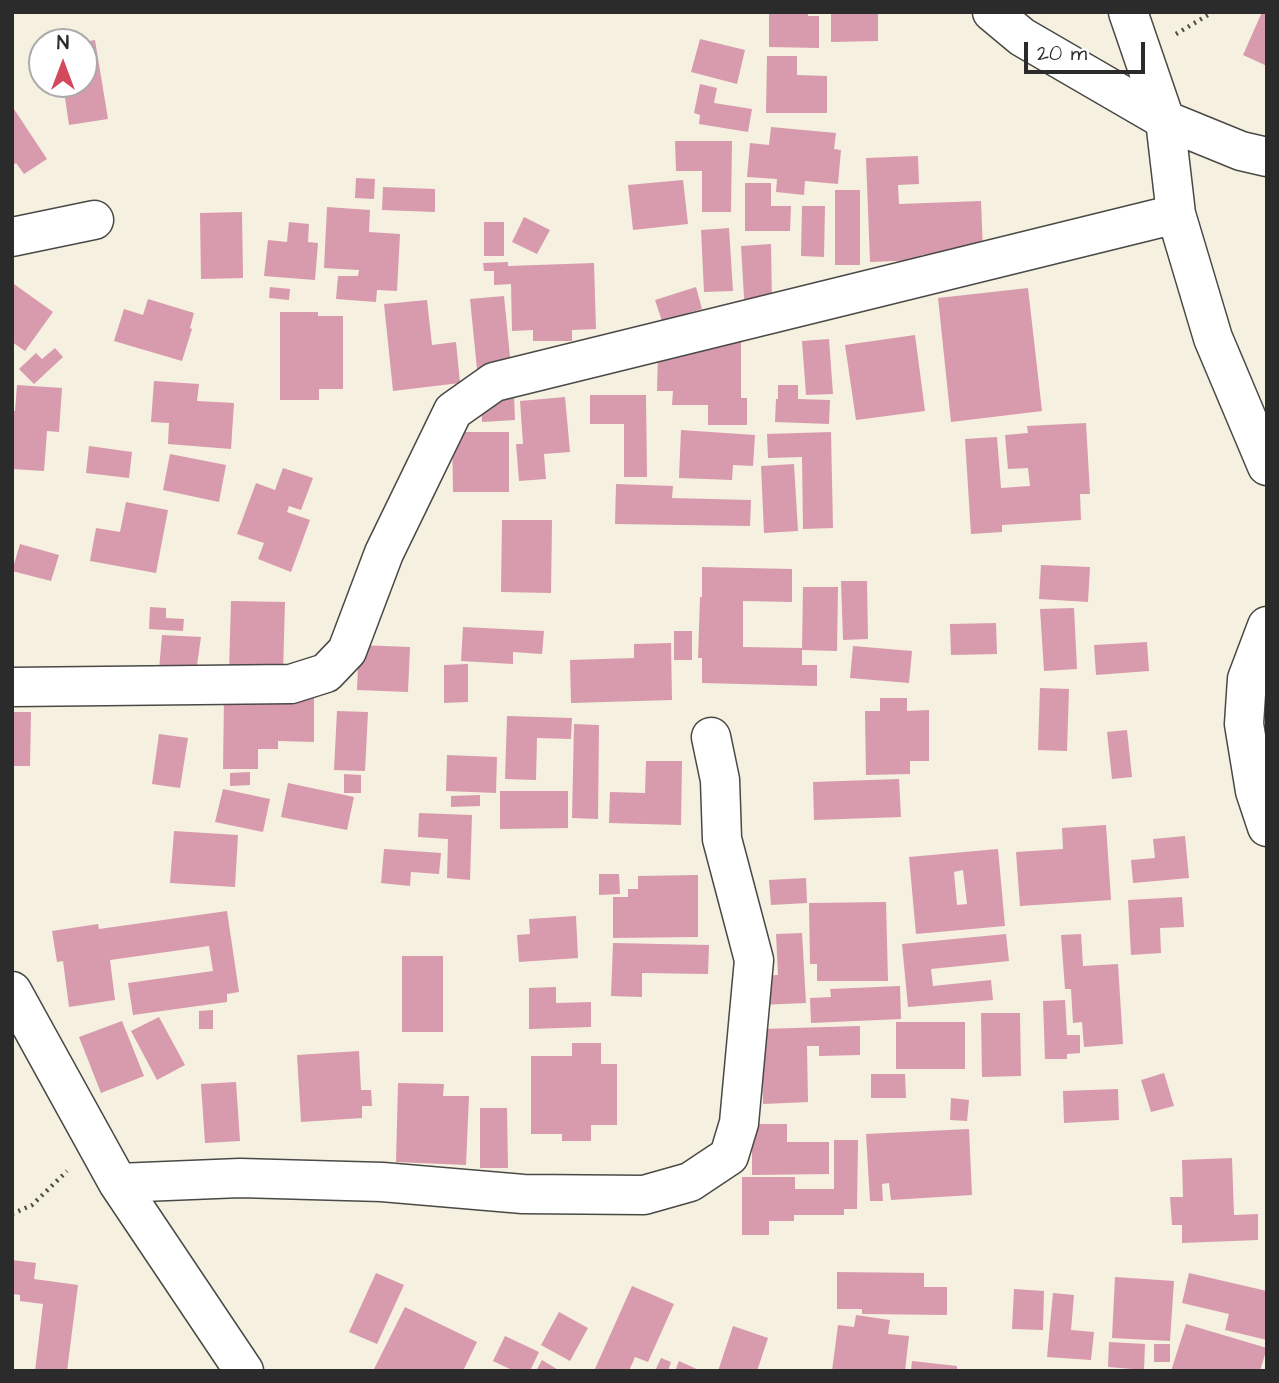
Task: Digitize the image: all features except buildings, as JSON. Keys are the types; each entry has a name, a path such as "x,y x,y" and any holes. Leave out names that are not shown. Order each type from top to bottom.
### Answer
{"street":[{"path":"992,12 1022,37 1165,120 1241,151 1267,157"},
{"path":"1128,12 1165,120 1176,214 1213,338 1267,466"},
{"path":"12,687 291,684 326,673 347,651 384,553 453,411 494,382 1176,214"},
{"path":"12,237 94,220"},
{"path":"1267,626 1247,679 1244,724 1255,791 1267,827"},
{"path":"118,1183 240,1178 382,1182 523,1194 644,1195 690,1182 729,1156 739,1123 754,960 722,839 720,780 711,737"},
{"path":"12,991 118,1183 244,1371"}],"path":[{"path":"12,1214 32,1205 95,1143"}]}
